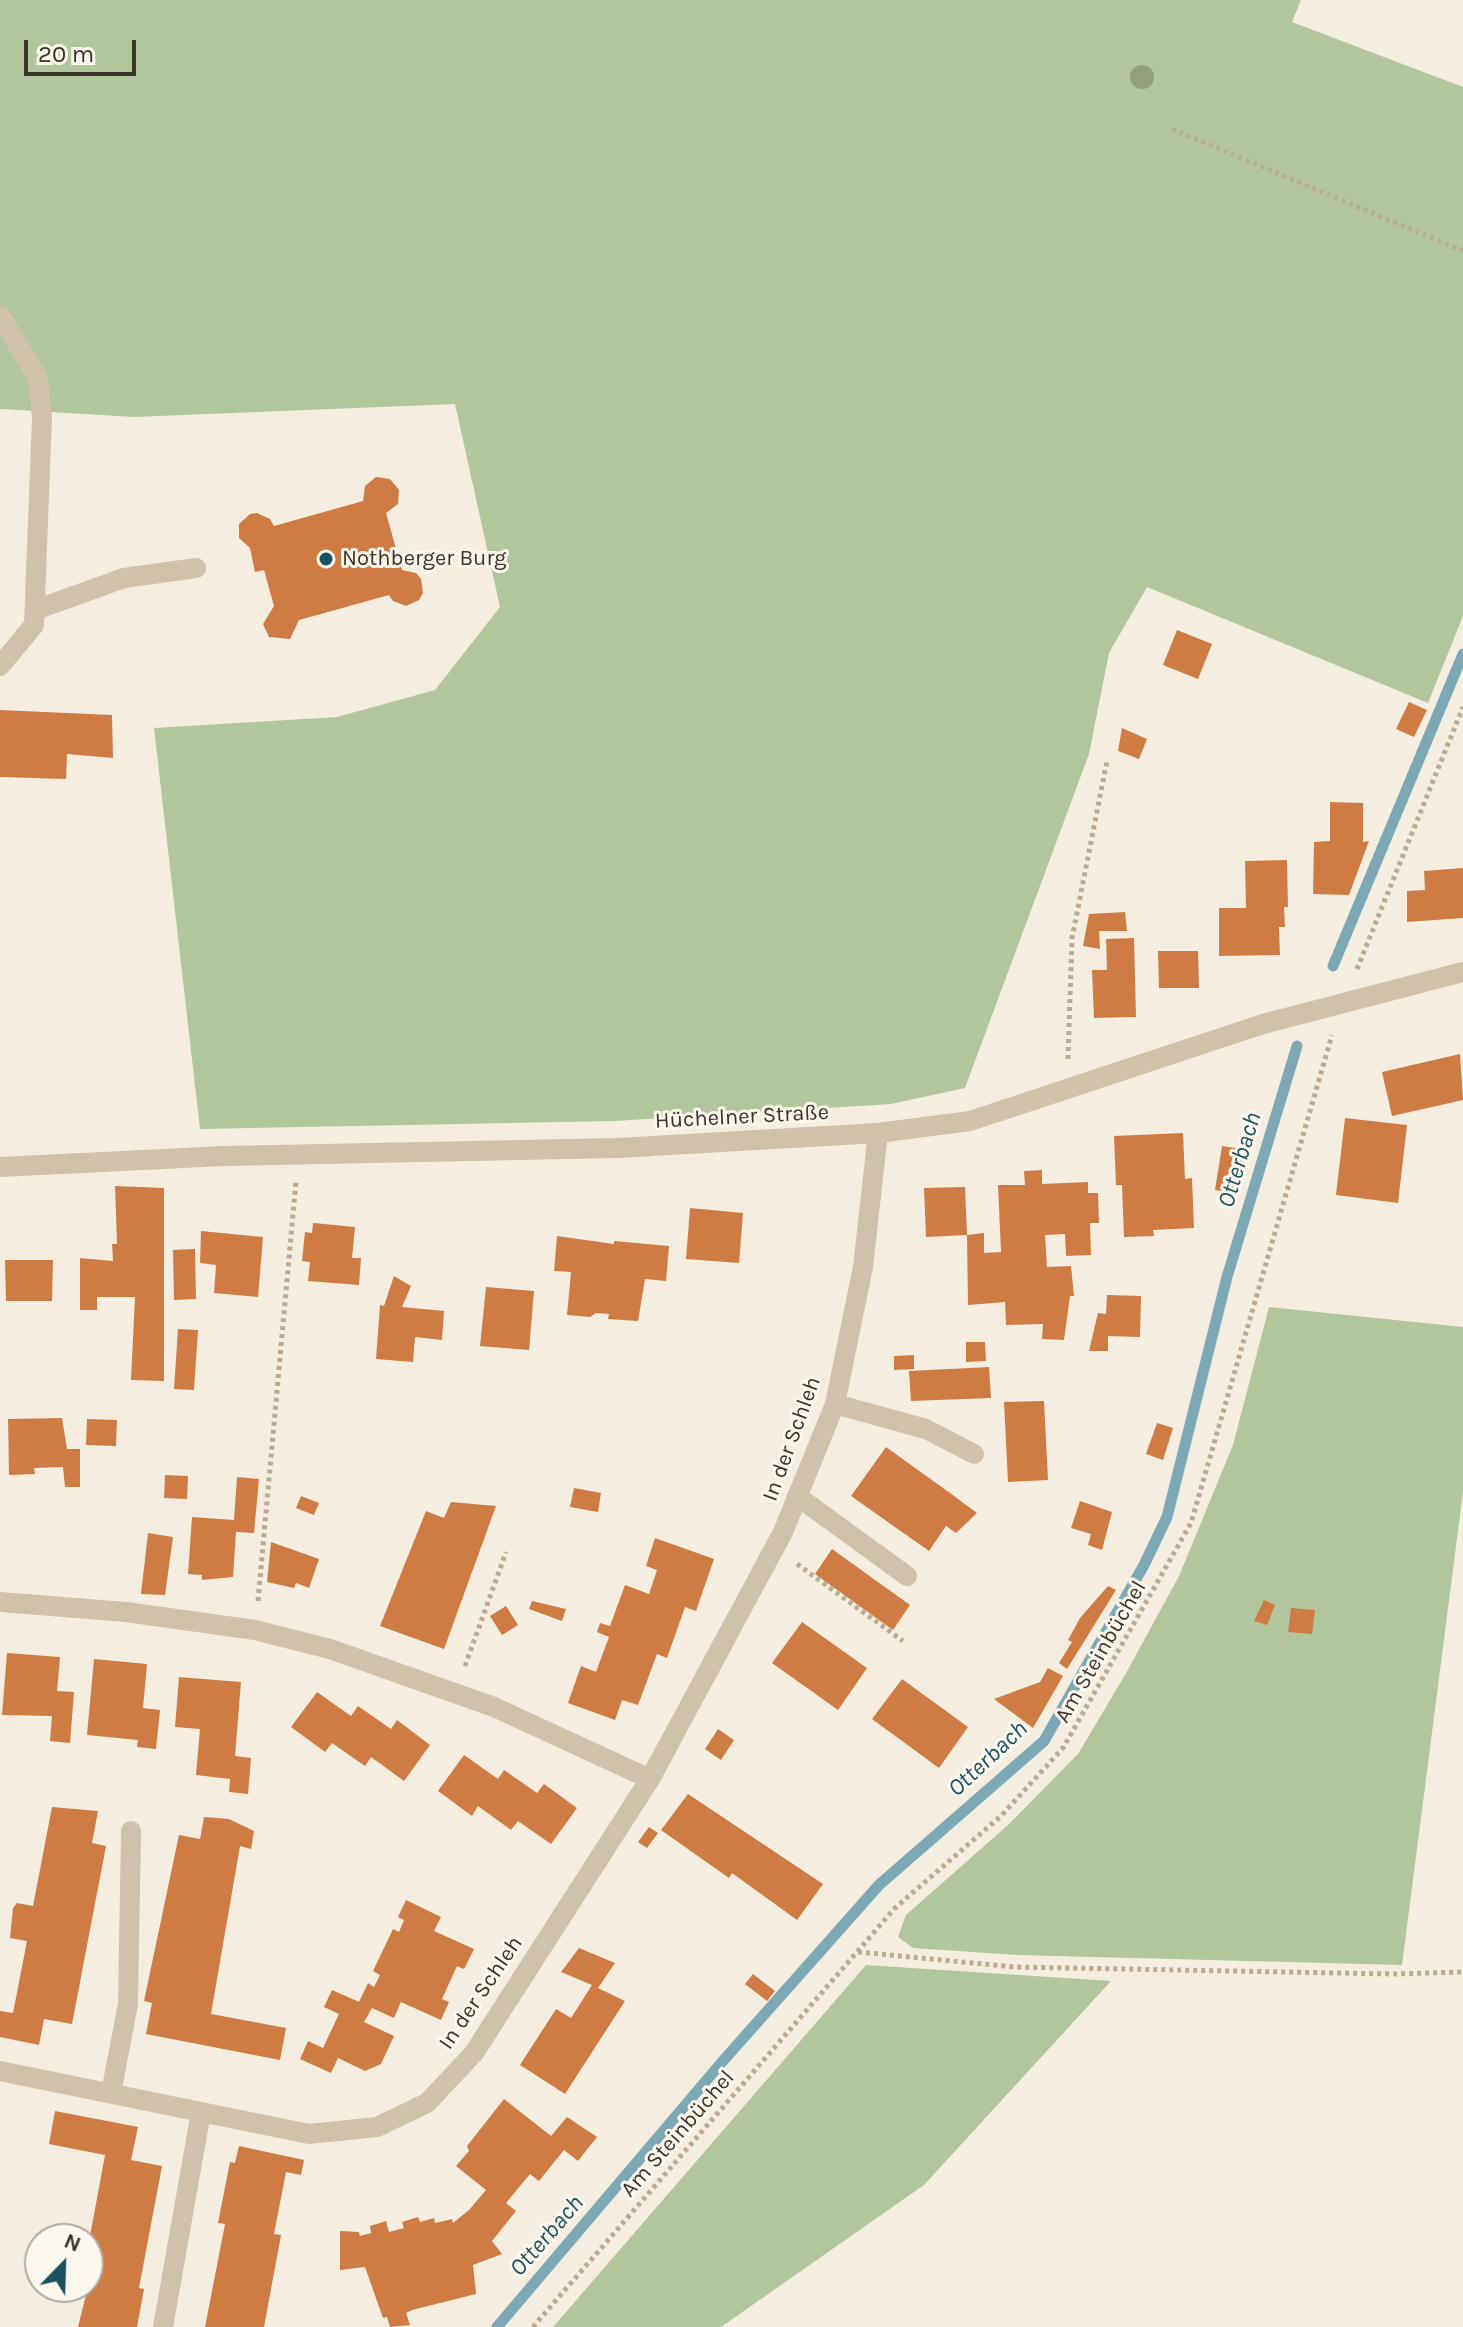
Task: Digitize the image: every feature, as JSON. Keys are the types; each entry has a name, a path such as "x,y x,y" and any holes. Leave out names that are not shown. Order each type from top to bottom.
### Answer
{"street":[{"path":"0,316 38,378 42,418 34,625 4,656"},
{"path":"35,610 124,578 196,568"},
{"name":"Hüchelner Straße","path":"0,1167 298,1154 618,1148 878,1133 970,1121 1263,1024 1463,972"},
{"name":"In der Schleh","path":"0,2071 309,2134 377,2127 427,2103 474,2053 650,1779 774,1549 835,1404 861,1281 878,1133"},
{"path":"835,1404 926,1429 974,1454"},
{"path":"797,1496 907,1576"},
{"path":"0,1602 126,1612 255,1630 330,1649 494,1707 650,1779"},
{"path":"111,2093 128,2004 131,1831"},
{"path":"163,2327 201,2112"}],"path":[{"path":"1172,129 1463,251"},
{"name":"Am Steinbüchel","path":"533,2327 895,1908 1001,1816 1063,1748 1191,1523 1342,1005 1463,707"},
{"path":"1067,1088 1072,938 1107,761"},
{"path":"255,1630 298,1154"},
{"path":"774,1549 903,1641"},
{"path":"456,1693 506,1552"},
{"path":"857,1952 1015,1967 1393,1974 1463,1972"}],"green space":[{"path":"0,0 1301,0 1292,22 1463,87 1463,616 1428,703 1147,587 1109,653 1089,754 965,1088 891,1104 615,1121 200,1129 154,728 337,717 435,690 500,607 455,404 134,417 0,409"},
{"path":"1269,1307 1463,1327 1463,1492 1402,1965 1017,1955 913,1948 898,1937 906,1915 1008,1825 1078,1754 1125,1675 1179,1576 1233,1445"},
{"path":"866,1965 1111,1981 924,2185 721,2327 553,2327"}],"building":[{"name":"Nothberger Burg","path":"376,477 390,479 399,490 398,504 386,513 402,570 416,573 421,579 423,593 419,600 406,606 393,601 389,595 299,620 290,639 269,637 263,624 274,606 264,570 255,572 250,548 239,538 239,524 250,514 257,513 270,519 274,526 363,501 365,486"},
{"path":"1177,630 1212,644 1198,679 1163,665"},
{"path":"1409,702 1427,710 1414,737 1396,729"},
{"path":"0,710 112,715 113,758 67,754 66,779 0,777"},
{"path":"1122,728 1147,739 1139,759 1118,751"},
{"path":"1330,802 1363,803 1363,842 1369,841 1349,895 1313,894 1314,842 1330,841"},
{"path":"1287,860 1288,907 1284,907 1285,927 1279,927 1280,955 1219,956 1219,908 1246,908 1245,861"},
{"path":"1463,868 1463,918 1407,922 1407,891 1425,890 1424,871"},
{"path":"1125,912 1127,931 1099,931 1100,949 1083,946 1089,914"},
{"path":"1134,938 1136,1017 1094,1018 1092,970 1107,970 1106,939"},
{"path":"1158,951 1198,951 1199,988 1159,988"},
{"path":"1460,1054 1463,1100 1392,1116 1382,1072"},
{"path":"1345,1118 1407,1125 1398,1203 1336,1195"},
{"path":"1183,1133 1185,1179 1192,1178 1194,1228 1153,1230 1154,1236 1124,1237 1122,1185 1116,1185 1114,1136"},
{"path":"1222,1146 1249,1150 1236,1193 1215,1190"},
{"path":"1042,1170 1042,1184 1088,1182 1088,1193 1098,1193 1099,1223 1090,1223 1091,1255 1066,1256 1065,1234 1045,1235 1047,1267 1071,1266 1074,1296 1070,1296 1064,1340 1042,1339 1043,1324 1006,1325 1005,1302 968,1305 967,1235 984,1233 984,1253 1001,1252 998,1185 1025,1185 1024,1171"},
{"path":"115,1186 164,1188 164,1381 131,1380 135,1297 97,1297 97,1310 80,1310 80,1258 113,1261 112,1244 117,1244"},
{"path":"965,1187 967,1235 926,1237 924,1188"},
{"path":"690,1208 743,1213 739,1263 686,1259"},
{"path":"313,1223 355,1227 352,1258 361,1258 359,1285 308,1281 310,1262 302,1261 305,1232 312,1233"},
{"path":"201,1231 263,1237 258,1297 214,1293 216,1265 200,1263"},
{"path":"557,1236 614,1244 614,1241 669,1246 666,1281 645,1279 638,1321 608,1319 609,1314 596,1313 590,1317 567,1315 571,1272 554,1271"},
{"path":"195,1249 196,1299 174,1300 173,1250"},
{"path":"5,1260 53,1260 52,1301 6,1301"},
{"path":"394,1276 411,1286 402,1307 444,1311 442,1340 415,1337 413,1362 376,1359 380,1305 384,1306"},
{"path":"486,1287 534,1291 529,1350 480,1346"},
{"path":"1107,1295 1141,1296 1140,1337 1108,1336 1108,1351 1089,1351 1098,1313 1106,1314"},
{"path":"178,1329 198,1330 194,1390 174,1389"},
{"path":"966,1342 985,1342 986,1361 966,1362"},
{"path":"914,1355 914,1369 894,1370 894,1356"},
{"path":"989,1367 991,1398 911,1401 909,1371"},
{"path":"1044,1401 1048,1480 1008,1482 1004,1402"},
{"path":"62,1418 67,1449 80,1449 80,1487 65,1487 63,1467 34,1468 35,1474 9,1475 8,1419"},
{"path":"87,1419 117,1420 116,1446 86,1445"},
{"path":"1157,1423 1173,1428 1163,1460 1146,1454"},
{"path":"886,1447 977,1513 956,1533 946,1526 929,1551 851,1496"},
{"path":"165,1475 188,1476 187,1499 164,1498"},
{"path":"237,1477 259,1479 254,1533 236,1532 233,1577 202,1580 202,1575 188,1574 192,1517 234,1520"},
{"path":"574,1488 601,1493 598,1512 570,1507"},
{"path":"301,1496 319,1503 314,1515 296,1508"},
{"path":"1080,1501 1112,1512 1102,1550 1088,1545 1091,1534 1071,1528"},
{"path":"451,1502 496,1506 444,1649 380,1626 426,1511 444,1518"},
{"path":"148,1533 173,1537 165,1595 141,1594"},
{"path":"655,1538 714,1559 696,1611 685,1607 667,1658 657,1654 638,1705 622,1700 615,1720 568,1703 581,1666 596,1672 609,1637 597,1632 600,1623 610,1626 625,1585 649,1594 657,1570 646,1566"},
{"path":"271,1542 319,1559 309,1588 296,1583 294,1588 267,1582"},
{"path":"832,1549 910,1605 893,1630 815,1574"},
{"path":"1108,1586 1116,1590 1067,1669 1059,1663 1072,1642 1068,1640 1080,1618"},
{"path":"1264,1600 1275,1605 1267,1625 1254,1621"},
{"path":"532,1601 566,1609 562,1621 529,1609"},
{"path":"506,1606 518,1625 502,1635 490,1616"},
{"path":"1291,1608 1315,1610 1312,1634 1288,1632"},
{"path":"802,1622 867,1668 838,1710 772,1663"},
{"path":"7,1653 60,1657 57,1691 74,1692 70,1743 50,1741 52,1716 2,1715"},
{"path":"94,1659 147,1664 143,1708 160,1710 156,1749 137,1747 138,1740 87,1735"},
{"path":"1048,1668 1063,1676 1033,1728 994,1699 1040,1682"},
{"path":"179,1677 241,1682 235,1756 251,1758 248,1794 229,1792 230,1779 196,1775 200,1729 175,1727"},
{"path":"902,1679 968,1727 939,1768 872,1719"},
{"path":"317,1692 351,1716 358,1706 391,1729 397,1720 430,1745 404,1781 371,1757 365,1766 332,1743 325,1752 291,1727"},
{"path":"718,1729 734,1740 721,1760 705,1749"},
{"path":"464,1755 498,1779 504,1770 537,1793 544,1784 577,1808 551,1844 518,1821 511,1830 478,1806 472,1816 438,1791"},
{"path":"688,1794 823,1884 797,1920 732,1873 729,1878 661,1830"},
{"path":"52,1807 98,1811 92,1843 106,1846 72,2024 44,2019 39,2045 0,2037 0,2011 13,2013 27,1941 10,1938 13,1908 17,1903 33,1906"},
{"path":"204,1817 229,1819 254,1831 251,1849 240,1846 211,2014 286,2028 280,2060 146,2034 152,2003 144,2001 179,1835 200,1839"},
{"path":"649,1827 658,1833 647,1848 638,1842"},
{"path":"406,1900 441,1917 434,1931 474,1949 464,1969 457,1966 442,1999 449,2002 441,2020 401,2002 394,2018 372,2008 364,2022 394,2036 381,2064 365,2071 338,2058 331,2073 300,2059 308,2041 323,2048 339,2014 324,2007 332,1990 359,2002 368,1983 374,1987 380,1975 373,1971 393,1929 399,1932 404,1920 398,1917"},
{"path":"579,1948 615,1963 598,1988 625,2001 565,2094 520,2065 556,2009 571,2018 592,1985 561,1972"},
{"path":"753,1974 775,1991 767,2001 745,1984"},
{"path":"504,2099 551,2136 567,2117 597,2137 578,2161 564,2150 539,2181 530,2174 506,2203 516,2211 492,2241 502,2254 473,2265 476,2294 412,2310 406,2313 410,2325 390,2327 387,2317 383,2318 365,2267 340,2270 340,2231 359,2232 360,2236 371,2233 370,2226 386,2221 389,2232 404,2228 402,2222 418,2217 420,2222 434,2218 435,2223 452,2219 453,2223 486,2190 456,2166 469,2151 467,2146"},
{"path":"55,2111 138,2127 131,2160 162,2166 139,2288 144,2289 137,2327 78,2327 84,2303 104,2303 104,2223 92,2223 105,2155 49,2144"},
{"path":"239,2146 304,2160 301,2175 286,2172 274,2234 281,2235 264,2327 205,2327 225,2224 218,2223 230,2162 235,2163"}],"waterway":[{"name":"Otterbach","path":"1333,966 1463,654"},
{"name":"Otterbach","path":"497,2327 722,2062 879,1885 1044,1741 1144,1565 1167,1517 1227,1277 1297,1046"}],"place":[{"name":"Nothberger Burg","path":"326,559"}]}
